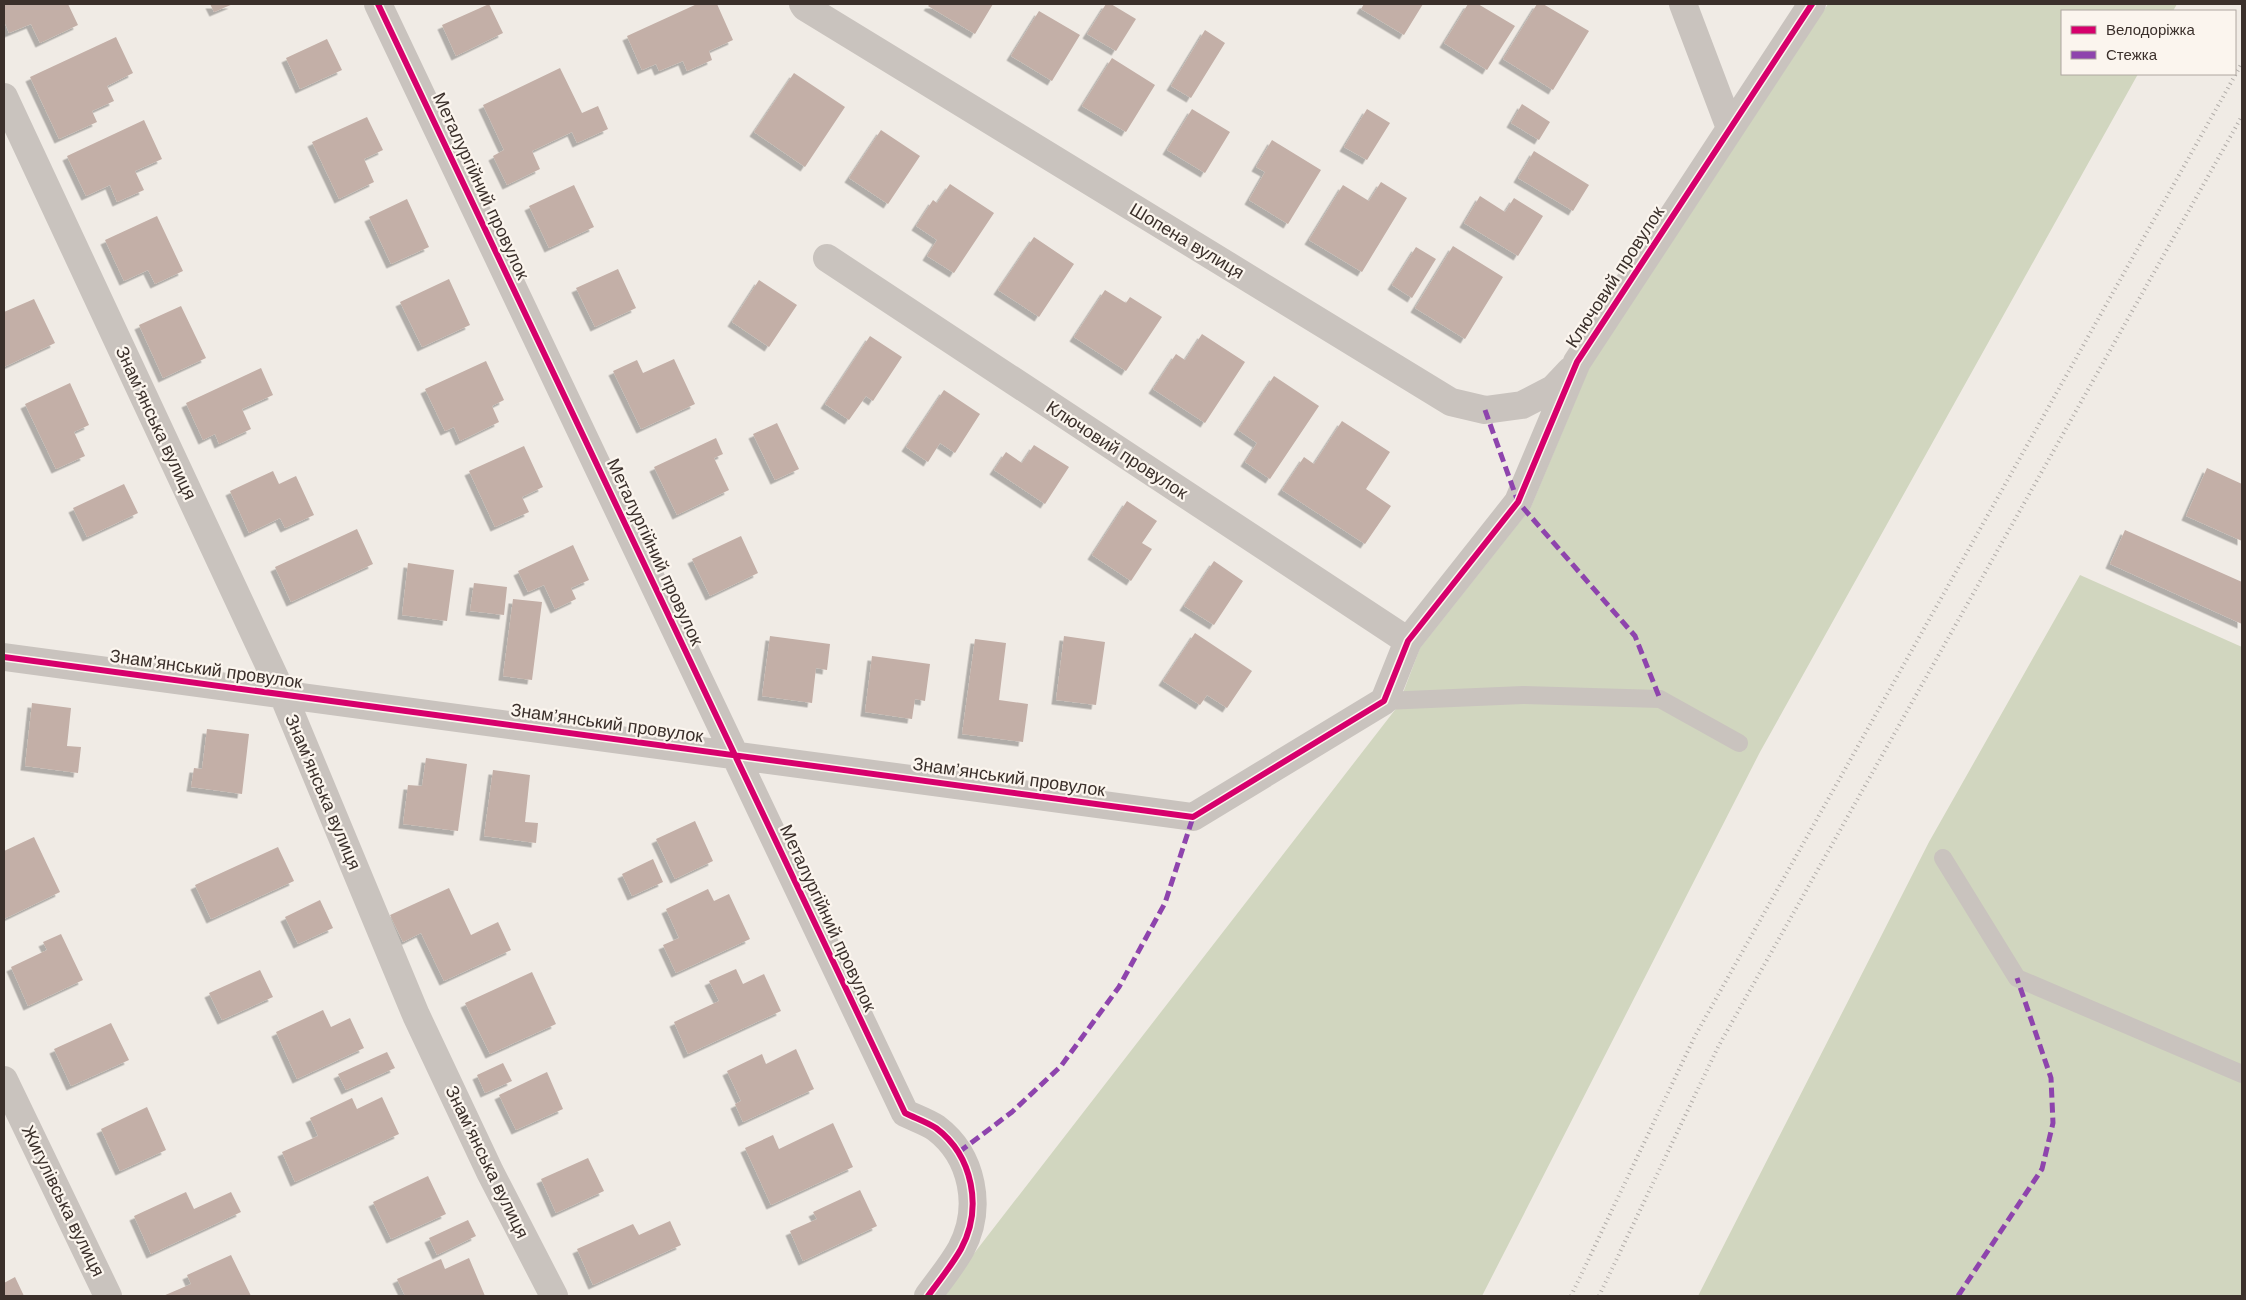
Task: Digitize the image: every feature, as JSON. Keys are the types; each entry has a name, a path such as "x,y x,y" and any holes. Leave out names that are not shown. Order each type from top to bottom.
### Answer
{"street":[{"name":"Металургійний провулок","path":"378,4 905,1113 935,1128 959,1152 972,1183 973,1217 961,1248 928,1296"},
{"name":"Шопена вулиця","path":"803,4 813,12 1451,402 1486,410 1522,405 1553,389 1577,362"},
{"path":"1683,4 1730,128"},
{"name":"Ключовий провулок","path":"1384,701 1408,641 1518,502 1577,362 1812,4"},
{"name":"Знам’янська вулиця","path":"4,97 283,695 416,1016 490,1172 554,1296"},
{"name":"Ключовий провулок","path":"827,258 1408,641"},
{"name":"Знам’янський провулок","path":"4,657 1193,817 1384,701"},
{"name":"Жигулівська вулиця","path":"4,1080 108,1296"}],"lane":[{"path":"1384,701 1523,695 1660,699 1739,743"},
{"path":"1943,858 2017,978 2242,1074"}],"green space":[{"path":"1828,4 2177,4 2174,10 2061,10 2061,75 2137,75 1760,752 1482,1296 945,1296 972,1256 1398,706 1420,648 1530,509 1589,368"},
{"path":"2080,575 2242,647 2242,1296 1698,1296 1929,842"}],"building":[{"path":"4,4 68,4 78,25 40,43 31,24 9,33 4,21"},
{"path":"210,4 233,4 214,12"},
{"path":"489,4 503,33 456,56 442,25"},
{"path":"697,4 717,4 733,40 709,51 712,60 687,71 683,61 659,71 656,64 642,70 627,36"},
{"path":"930,4 993,4 975,34 928,6"},
{"path":"1106,4 1111,4 1136,19 1116,51 1087,34"},
{"path":"1364,4 1423,4 1404,35 1361,9"},
{"path":"1468,4 1478,4 1515,26 1487,70 1444,43"},
{"path":"1537,4 1543,4 1589,31 1553,90 1503,59"},
{"path":"1039,11 1080,35 1052,81 1011,56"},
{"path":"1205,30 1225,43 1191,98 1171,86"},
{"path":"116,37 133,73 107,86 114,101 92,111 97,122 59,139 30,77"},
{"path":"327,39 342,70 300,89 286,58"},
{"path":"1112,58 1155,85 1126,132 1082,106"},
{"path":"560,68 582,113 598,106 608,129 577,143 572,132 532,151 540,169 507,185 493,156 504,150 483,105"},
{"path":"794,73 845,107 805,167 754,132"},
{"path":"1522,104 1550,122 1539,140 1511,123"},
{"path":"1192,109 1230,132 1205,173 1167,150"},
{"path":"1367,109 1390,123 1367,160 1344,147"},
{"path":"367,117 383,150 364,159 374,182 339,199 312,142"},
{"path":"144,120 162,159 135,171 144,190 117,202 110,185 86,196 67,156"},
{"path":"881,130 920,156 888,204 849,178"},
{"path":"1272,140 1321,170 1288,224 1249,200 1265,172 1256,167"},
{"path":"1534,151 1589,185 1573,211 1518,178"},
{"path":"1381,182 1407,198 1362,272 1309,240 1343,185 1369,201"},
{"path":"950,184 994,213 954,273 927,256 937,240 916,226 933,200 937,203"},
{"path":"574,185 594,227 549,248 529,206"},
{"path":"1480,196 1505,212 1514,198 1543,216 1518,256 1464,223"},
{"path":"407,199 429,247 391,264 369,217"},
{"path":"157,216 183,271 155,284 148,270 124,281 105,240"},
{"path":"1034,237 1074,264 1039,317 998,290"},
{"path":"1453,246 1503,277 1465,339 1415,308"},
{"path":"1416,247 1436,259 1412,298 1392,285"},
{"path":"618,269 636,308 595,327 576,288"},
{"path":"449,279 470,325 422,347 400,302"},
{"path":"759,280 797,305 769,347 732,322"},
{"path":"1105,290 1126,303 1130,297 1162,317 1126,371 1074,337"},
{"path":"34,299 55,343 4,367 4,312"},
{"path":"181,306 206,358 163,378 139,325"},
{"path":"1202,334 1245,362 1205,423 1153,389 1176,354 1185,360"},
{"path":"870,336 902,357 873,401 866,396 849,420 825,404"},
{"path":"674,359 695,404 641,429 613,371 637,360 643,373"},
{"path":"486,361 504,400 492,406 499,422 460,441 454,427 445,431 425,389"},
{"path":"261,368 273,395 242,409 251,429 219,444 215,434 203,440 186,403"},
{"path":"1274,376 1319,406 1270,479 1245,462 1257,443 1238,430"},
{"path":"70,383 89,425 74,432 85,456 56,469 25,404"},
{"path":"944,390 980,414 955,453 940,443 928,462 906,447"},
{"path":"1342,421 1390,452 1366,489 1391,506 1365,544 1282,490 1304,457 1314,464"},
{"path":"777,423 799,469 775,480 753,434"},
{"path":"716,438 723,454 714,458 729,490 677,515 654,467"},
{"path":"1034,445 1069,467 1045,504 994,470 1006,452 1022,463"},
{"path":"524,446 543,487 522,497 529,512 495,527 469,471"},
{"path":"2207,468 2242,484 2242,541 2186,516"},
{"path":"273,471 279,484 296,476 314,515 285,528 280,518 249,533 230,491"},
{"path":"124,484 138,513 87,537 73,508"},
{"path":"1127,501 1157,521 1142,543 1152,549 1131,581 1092,555"},
{"path":"357,529 373,564 291,602 275,567"},
{"path":"2125,530 2242,582 2242,624 2110,564"},
{"path":"741,536 758,573 710,596 692,559"},
{"path":"573,545 589,580 571,588 576,599 555,609 544,585 528,592 518,571"},
{"path":"1214,561 1243,581 1214,625 1184,606"},
{"path":"408,563 454,570 447,621 402,615"},
{"path":"474,583 507,587 504,615 470,611"},
{"path":"513,599 542,602 532,680 503,676"},
{"path":"1195,633 1252,671 1227,708 1207,695 1200,705 1163,681"},
{"path":"770,636 830,644 827,670 816,668 812,703 762,696"},
{"path":"1064,636 1105,642 1096,705 1056,700"},
{"path":"975,639 1006,643 999,700 1028,704 1023,742 962,734"},
{"path":"872,656 930,664 925,701 915,699 912,719 865,712"},
{"path":"32,703 71,708 67,746 81,747 78,773 25,766"},
{"path":"207,729 249,734 242,794 191,787 194,768 202,769"},
{"path":"426,758 467,764 458,831 403,824 408,785 422,786"},
{"path":"493,770 530,775 525,822 538,823 536,843 484,836"},
{"path":"695,821 713,861 675,879 656,839"},
{"path":"34,837 60,892 4,919 4,851"},
{"path":"278,847 294,881 211,919 195,885"},
{"path":"653,859 663,882 632,896 622,874"},
{"path":"449,888 471,935 498,922 511,950 444,981 421,933 403,942 390,915"},
{"path":"708,889 714,901 729,894 750,939 676,973 663,945 679,938 666,909"},
{"path":"320,900 333,928 298,944 285,917"},
{"path":"61,934 83,980 28,1006 11,967 47,950 43,942"},
{"path":"736,969 743,984 764,974 781,1011 688,1054 674,1022 719,1001 709,981"},
{"path":"260,970 273,997 222,1020 209,993"},
{"path":"532,972 556,1024 490,1054 465,1003"},
{"path":"323,1010 331,1027 350,1018 364,1048 297,1079 276,1032"},
{"path":"111,1023 129,1060 71,1086 54,1049"},
{"path":"796,1049 814,1089 743,1122 735,1104 741,1101 727,1071 762,1054 766,1064"},
{"path":"387,1052 395,1068 346,1090 338,1074"},
{"path":"503,1063 512,1081 485,1093 477,1075"},
{"path":"547,1072 563,1109 516,1130 499,1095"},
{"path":"382,1097 399,1134 295,1182 282,1152 318,1136 310,1118 352,1098 357,1109"},
{"path":"147,1107 166,1150 120,1171 101,1129"},
{"path":"833,1123 853,1167 771,1205 745,1148 773,1135 779,1149"},
{"path":"588,1158 604,1191 556,1213 541,1179"},
{"path":"428,1176 446,1214 391,1239 373,1202"},
{"path":"860,1190 877,1226 803,1261 790,1231 817,1219 813,1212"},
{"path":"186,1192 194,1209 231,1192 241,1212 151,1254 134,1216"},
{"path":"468,1220 476,1236 437,1255 429,1238"},
{"path":"670,1221 681,1245 593,1285 577,1249 633,1224 639,1235"},
{"path":"231,1255 251,1296 163,1296 191,1284 187,1275"},
{"path":"469,1258 485,1296 405,1296 397,1279 441,1259 445,1269"},
{"path":"15,1277 24,1296 4,1296 4,1283"}],"railway":[{"path":"2236,74 2242,63"},
{"path":"1571,1296 1695,1036 2235,75"},
{"path":"1599,1296 1718,1047 2242,116"}],"marked path":[{"path":"1485,410 1518,502 1635,636 1660,699"},
{"path":"959,1152 1012,1112 1061,1066 1119,987 1165,903 1193,817"},
{"path":"1958,1296 2042,1169 2053,1123 2051,1078 2017,978"}],"cycle path":[{"path":"378,4 905,1113 936,1128 959,1153 966,1168 973,1200 972,1217 968,1233 961,1249 928,1296"},
{"path":"4,657 1193,817 1384,701 1408,641 1518,502 1577,362 1812,4"}]}
